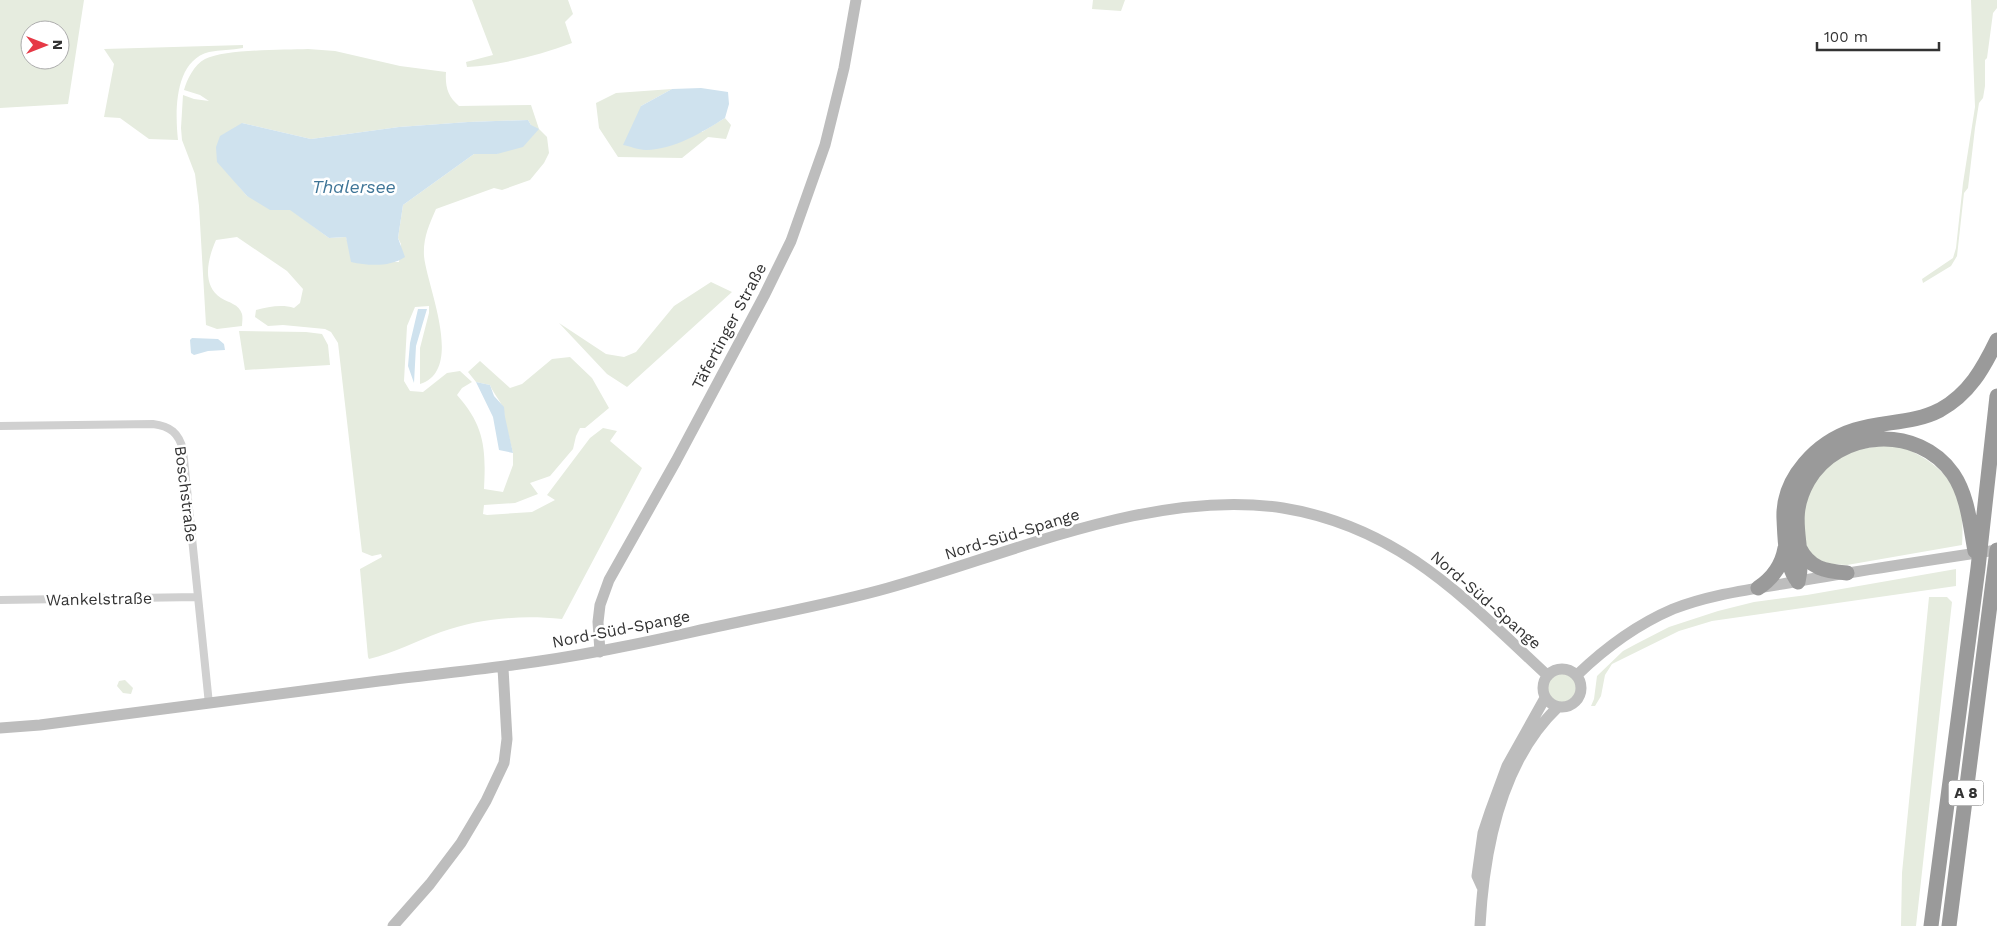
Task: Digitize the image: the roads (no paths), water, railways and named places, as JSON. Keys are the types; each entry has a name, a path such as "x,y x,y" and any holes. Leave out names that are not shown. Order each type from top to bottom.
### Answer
{"highway":[{"path":"1798,582 1792,572 1791,544 1784,508 1790,487 1806,461 1818,450 1856,430 1911,421 1940,410 1959,398 1974,382 1997,340"},
{"name":"A 8","path":"1931,926 1978,568 1997,396"},
{"path":"1758,588 1768,581 1783,560 1791,544 1800,497 1808,481 1825,459 1838,450 1859,441 1874,438 1895,439 1924,449 1943,463 1953,474 1966,503 1978,568"},
{"path":"1791,544 1805,559 1815,565 1827,571 1847,573"},
{"name":"A 8","path":"1949,926 1997,550"}],"main road":[{"name":"Täfertinger Straße","path":"600,652 598,622 600,605 609,580 676,461 764,296 794,232 826,145 837,102 856,0"},
{"name":"Nord-Süd-Spange","path":"0,728 40,726 441,674 503,668 600,652 888,589 1067,533 1134,515 1204,505 1246,504 1277,508 1331,520 1352,527 1425,566 1461,595 1547,675"},
{"path":"1577,675 1624,637 1674,609 1758,588 1997,550"},
{"path":"392,926 430,884 461,843 486,801 504,763 508,739 503,668"},
{"path":"1563,668 1577,675 1582,687 1578,700 1567,707 1558,707 1549,703 1543,686 1547,675 1563,668"},
{"path":"1480,926 1482,887 1505,782 1515,749 1546,698"},
{"path":"1505,782 1533,736 1558,707"}],"street":[{"name":"Boschstraße","path":"0,426 153,424 165,426 181,440 209,704"},
{"name":"Wankelstraße","path":"0,600 198,597"}],"water":[{"path":"701,88 728,92 729,104 725,118 697,134 667,147 646,150 623,145 641,106 672,89"},
{"name":"Thalersee","path":"528,120 531,125 539,129 523,147 497,154 474,154 403,205 398,238 405,257 386,264 372,265 351,262 346,237 329,238 290,210 270,210 247,196 217,162 216,147 220,136 242,123 311,139 399,127"},
{"path":"418,309 427,309 416,346 414,383 408,366 410,343"},
{"path":"192,338 218,339 224,344 225,350 208,351 194,355 191,353 190,340"},
{"path":"476,382 490,385 494,396 504,407 513,453 499,450 493,417"}]}
